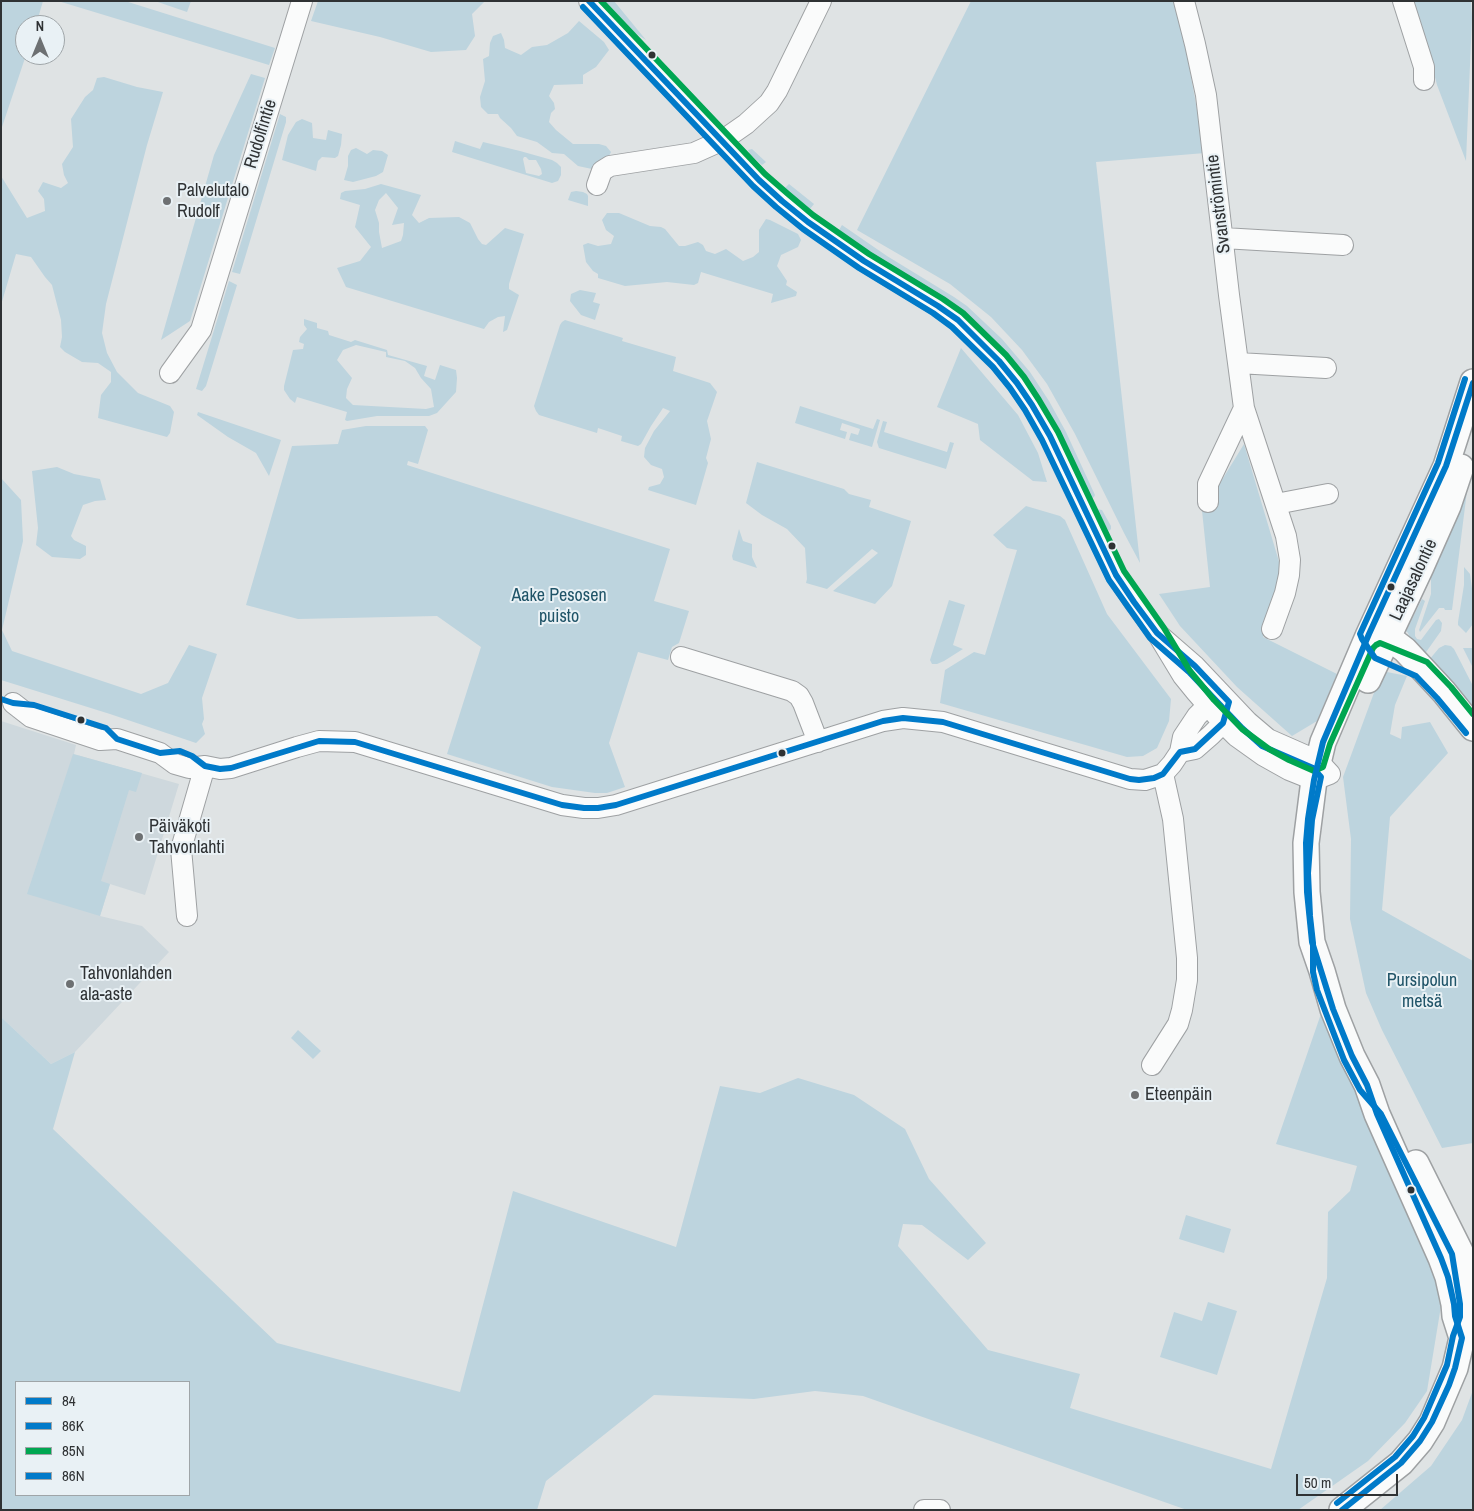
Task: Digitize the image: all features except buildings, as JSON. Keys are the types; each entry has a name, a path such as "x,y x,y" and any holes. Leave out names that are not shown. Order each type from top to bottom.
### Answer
{"main road":[{"name":"Laajasalontie","path":"1387,646 1473,382"},
{"name":"Laajasalontie","path":"1342,1510 1401,1462 1420,1441 1432,1422 1449,1385 1462,1338 1455,1316 1454,1304 1462,1275 1433,1238 1377,1114 1367,1085 1352,1056 1333,1009 1312,942 1307,892 1306,843 1321,772 1323,742 1387,646 1448,506 1460,471 1473,422"},
{"path":"1387,646 1422,669 1444,692 1473,728"}],"street":[{"name":"Rudolfintie","path":"170,374 201,330 302,1"},
{"path":"589,1 759,180 782,201 808,222 864,261 938,306 973,334 999,361 1032,405 1050,436 1116,574 1157,633 1183,676 1207,706 1236,736 1264,756 1289,770 1321,772"},
{"path":"597,185 602,171 610,166 694,153 723,140 746,124 760,112 777,92 821,1"},
{"name":"Svanströmintie","path":"1184,1 1196,44 1206,95 1244,408 1286,536 1290,560 1285,593 1272,629"},
{"path":"1403,1 1424,68 1424,80"},
{"path":"1223,238 1343,245"},
{"path":"1238,363 1326,368"},
{"path":"1208,502 1208,484 1244,408"},
{"path":"1276,504 1328,494"},
{"path":"1157,633 1195,666 1248,722 1268,739 1321,772"},
{"path":"681,657 792,691 803,703 818,742"},
{"path":"7,701 31,717 100,740 117,739 160,753 180,751 192,756 204,766 220,769 231,768 319,741 355,742 562,805 584,808 616,805 883,721 903,718 920,718 943,722 1130,779 1145,780 1163,774 1172,764 1180,752 1183,737 1197,716 1207,706 1229,702"},
{"path":"1180,752 1195,749 1223,723 1229,702"},
{"path":"188,916 181,849 204,766"},
{"path":"1152,1065 1178,1024 1187,980 1187,958 1173,819 1163,774"},
{"path":"924,1510 940,1510"}],"shaded area":[{"path":"1,721 76,745 74,754 179,784 145,895 110,884 100,916 142,926 169,952 75,1052 51,1064 1,1017"}],"green space":[{"path":"1,1 43,1 39,15 15,15 15,65 23,65 1,130"},
{"path":"58,1 125,1 275,48 269,65"},
{"path":"155,1 191,1 187,12"},
{"path":"318,1 485,1 472,14 475,36 466,50 431,52 380,37 311,21"},
{"path":"605,1 614,1 646,40 635,33"},
{"path":"971,1 1177,1 1205,153 1096,162 1140,563 1075,434 1047,384 1022,350 991,317 950,284 857,230"},
{"path":"1414,1 1471,1 1466,161 1437,85"},
{"path":"579,21 604,42 609,50 596,67 583,75 583,84 554,85 549,96 554,103 555,109 551,113 549,122 573,144 599,144 606,146 611,152 609,156 601,159 592,169 578,166 564,154 552,153 537,142 517,136 498,114 488,114 481,107 480,97 485,81 483,59 489,56 490,43 493,36 501,33 505,48 521,55 532,47 547,45 568,33"},
{"path":"251,74 265,78 190,321 161,340 214,155"},
{"path":"104,77 137,87 163,92 147,145 106,304 102,333 107,353 117,372 138,393 170,406 174,412 170,433 167,437 98,418 101,395 111,382 111,372 98,363 82,362 60,347 62,337 61,320 52,285 31,257 16,254 1,305 1,176 27,218 45,211 44,199 38,191 43,182 61,188 68,183 62,164 73,147 71,119 85,97 93,90 97,78"},
{"path":"280,114 286,117 286,122 240,274 232,272"},
{"path":"302,119 312,123 313,138 326,140 328,130 342,134 338,156 335,158 322,157 318,161 316,171 282,160 288,135 296,122"},
{"path":"455,141 480,149 483,142 552,160 561,167 561,175 558,181 552,183 452,152","holes":["526,157 529,160 536,160 542,174 539,176 526,173 523,159"]},
{"path":"356,148 367,154 373,150 382,151 388,155 383,172 376,176 353,182 344,180 348,166 348,156 351,150"},
{"path":"752,149 766,162 762,165 750,154 748,150"},
{"path":"381,184 421,195 412,215 419,223 429,218 459,217 470,223 482,244 486,245 505,228 524,234 509,284 509,289 519,295 507,330 503,332 505,316 498,317 489,322 484,329 346,287 337,268 360,261 371,247 355,227 360,205 340,199 341,193","holes":["386,193 398,208 392,225 404,223 401,241 382,248 379,223 375,210 379,200"]},
{"path":"789,184 814,204 810,209 785,188"},
{"path":"576,191 587,194 588,206 568,200 571,192"},
{"path":"607,213 619,213 650,226 661,227 665,229 679,246 698,242 703,245 706,251 715,254 726,249 743,261 759,252 759,230 766,219 770,220 798,234 801,240 798,247 781,255 777,266 787,281 786,285 797,292 796,296 771,303 773,294 701,272 698,283 694,285 667,282 625,286 598,278 598,274 586,262 583,245 588,243 598,246 611,244 614,236 606,230 602,220"},
{"path":"842,225 887,256 967,306 1002,339 1030,372 1049,401 1066,432 1095,495 1094,497 1091,499 1044,403 1025,376 995,341 951,301 881,260 839,230"},
{"path":"229,281 237,285 206,386 202,391 196,389"},
{"path":"580,290 596,293 593,302 600,304 595,320 581,315 570,301 571,294"},
{"path":"304,319 317,323 317,328 328,331 329,335 351,342 355,340 387,350 388,355 427,366 424,376 435,380 440,365 456,370 456,392 437,413 429,416 377,416 347,421 345,420 347,412 297,397 295,403 284,390 284,386 293,350 303,349 304,344 299,342 300,337 307,329 304,325","holes":["356,345 386,352 386,357 405,361 415,368 431,389 434,407 426,409 353,405 346,398 347,389 352,378 337,360 343,350"]},
{"path":"565,320 623,338 622,341 676,357 673,371 710,383 717,392 707,421 711,439 706,458 708,463 696,505 648,490 649,487 660,484 664,477 662,469 651,465 644,457 645,448 654,431 670,411 663,408 638,446 621,441 622,436 598,428 597,433 539,415 536,411 534,406 560,325"},
{"path":"961,348 1018,415 1038,453 1047,482 1033,481 980,440 978,424 937,407"},
{"path":"800,406 873,429 877,419 880,420 872,447 849,440 851,433 858,435 860,429 842,423 840,430 847,432 845,439 795,423"},
{"path":"198,412 281,440 269,476 256,453 228,437 197,415"},
{"path":"883,421 887,422 884,432 947,452 950,442 954,443 946,469 879,448 877,442"},
{"name":"Aake Pesosen puisto","path":"366,426 425,426 428,430 418,464 408,461 407,465 670,549 654,601 689,611 679,643 672,647 668,660 638,652 609,743 625,787 607,793 595,793 552,787 447,754 481,647 437,616 298,619 246,605 292,446 338,444 342,430"},
{"path":"1244,444 1280,565 1276,593 1263,637 1337,674 1317,721 1292,736 1237,687 1180,626 1159,594 1210,587 1201,501 1214,493"},
{"path":"757,462 844,489 849,494 871,500 869,507 911,521 892,586 875,604 833,591 878,553 872,549 827,589 806,583 805,548 787,529 762,515 746,503"},
{"path":"57,467 74,474 100,479 106,500 83,505 71,536 74,540 86,546 86,555 80,559 52,557 36,545 38,528 32,471"},
{"path":"1,478 21,500 23,541 2,630 12,651 141,694 168,683 189,645 217,654 202,698 204,719 202,724 205,734 196,743 1,680"},
{"path":"1468,483 1452,610 1439,608 1420,632 1419,630 1431,594 1431,575"},
{"path":"1026,506 1060,516 1065,520 1107,614 1171,699 1169,721 1157,748 1143,756 1127,757 940,703 945,670 974,652 985,655 1017,550 1007,548 993,535"},
{"path":"1096,509 1102,510 1111,526 1109,531 1104,525"},
{"path":"739,529 743,541 752,544 752,557 757,568 733,560 732,556"},
{"path":"1464,567 1470,574 1473,596 1473,624 1466,633 1458,625 1464,585"},
{"path":"1422,599 1425,601 1415,629 1417,639 1421,640 1436,620 1439,619 1442,623 1441,631 1424,655 1413,645 1406,631"},
{"path":"949,600 965,605 953,645 963,649 944,661 932,664 930,660"},
{"path":"1445,645 1451,646 1454,649 1473,686 1473,708 1429,660 1439,648"},
{"path":"1463,648 1473,648 1473,668"},
{"name":"Pursipolun metsä","path":"1382,671 1407,676 1395,705 1390,734 1401,739 1402,727 1430,722 1448,753 1390,817 1382,910 1473,961 1473,1143 1442,1148 1382,1030 1366,993 1350,919 1351,839 1343,777"},
{"path":"73,754 142,773 136,792 129,790 101,881 110,884 100,916 27,894"},
{"path":"1323,1008 1391,1178 1408,1217 1419,1232 1432,1262 1441,1306 1427,1391 1405,1423 1368,1461 1298,1510 1187,1510 863,1396 815,1391 754,1399 654,1395 546,1481 537,1510 1,1510 1,1017 51,1064 75,1052 53,1129 277,1343 460,1392 513,1191 676,1247 720,1086 760,1093 798,1078 854,1095 905,1129 929,1179 986,1243 968,1260 922,1225 903,1224 898,1246 988,1350 1080,1374 1070,1408 1271,1469 1327,1278 1328,1212 1350,1191 1357,1166 1276,1144"},
{"path":"298,1030 321,1051 313,1059 291,1038"},
{"path":"1186,1215 1231,1229 1224,1253 1179,1239"},
{"path":"1208,1302 1237,1311 1217,1375 1160,1357 1174,1312 1202,1321"},
{"path":"1473,1390 1473,1510 1380,1510 1431,1466 1462,1420"}],"transit line":[{"name":"84","path":"1,699 13,703 34,705 106,728 117,739 160,753 180,751 192,756 205,766 220,769 231,768 319,741 355,742 562,805 584,808 616,805 883,721 903,718 943,722 1130,779 1139,780 1154,778 1163,774 1180,752 1195,749 1223,723 1229,702 1195,666 1157,633 1134,602 1116,575 1050,436 1032,405 999,361 958,320 864,261 808,222 782,201 759,180 589,1"},
{"name":"85N","path":"601,1 765,174 813,215 869,254 963,313 1006,355 1024,377 1058,432 1124,571 1164,628 1190,671 1242,729 1269,749 1289,760 1314,771 1323,767 1330,744 1373,648 1380,643 1427,662 1473,714"},
{"name":"86K","path":"583,7 753,186 776,207 803,229 859,268 933,313 952,327 993,367 1025,410 1042,440 1109,580 1150,638 1189,672 1242,728 1262,746 1313,768 1321,777 1312,820 1308,873 1313,972 1317,990 1344,1060 1360,1090 1381,1114 1452,1254 1460,1304 1460,1317 1453,1336 1447,1365 1424,1418 1413,1436 1395,1457 1337,1503"},
{"path":"1465,379 1438,463 1360,634 1375,658 1416,676 1466,733"},
{"name":"86N","path":"1342,1510 1401,1463 1420,1441 1432,1422 1449,1385 1462,1338 1455,1316 1448,1277 1441,1258 1377,1114 1367,1085 1352,1056 1333,1009 1312,942 1307,892 1306,843 1308,819 1314,780 1323,742 1369,634 1446,466 1473,383"}],"place":[{"name":"Palvelutalo Rudolf","path":"167,201"},
{"name":"Päiväkoti Tahvonlahti","path":"139,837"},
{"name":"Tahvonlahden ala-aste","path":"70,984"},
{"name":"Eteenpäin","path":"1135,1095"}]}
